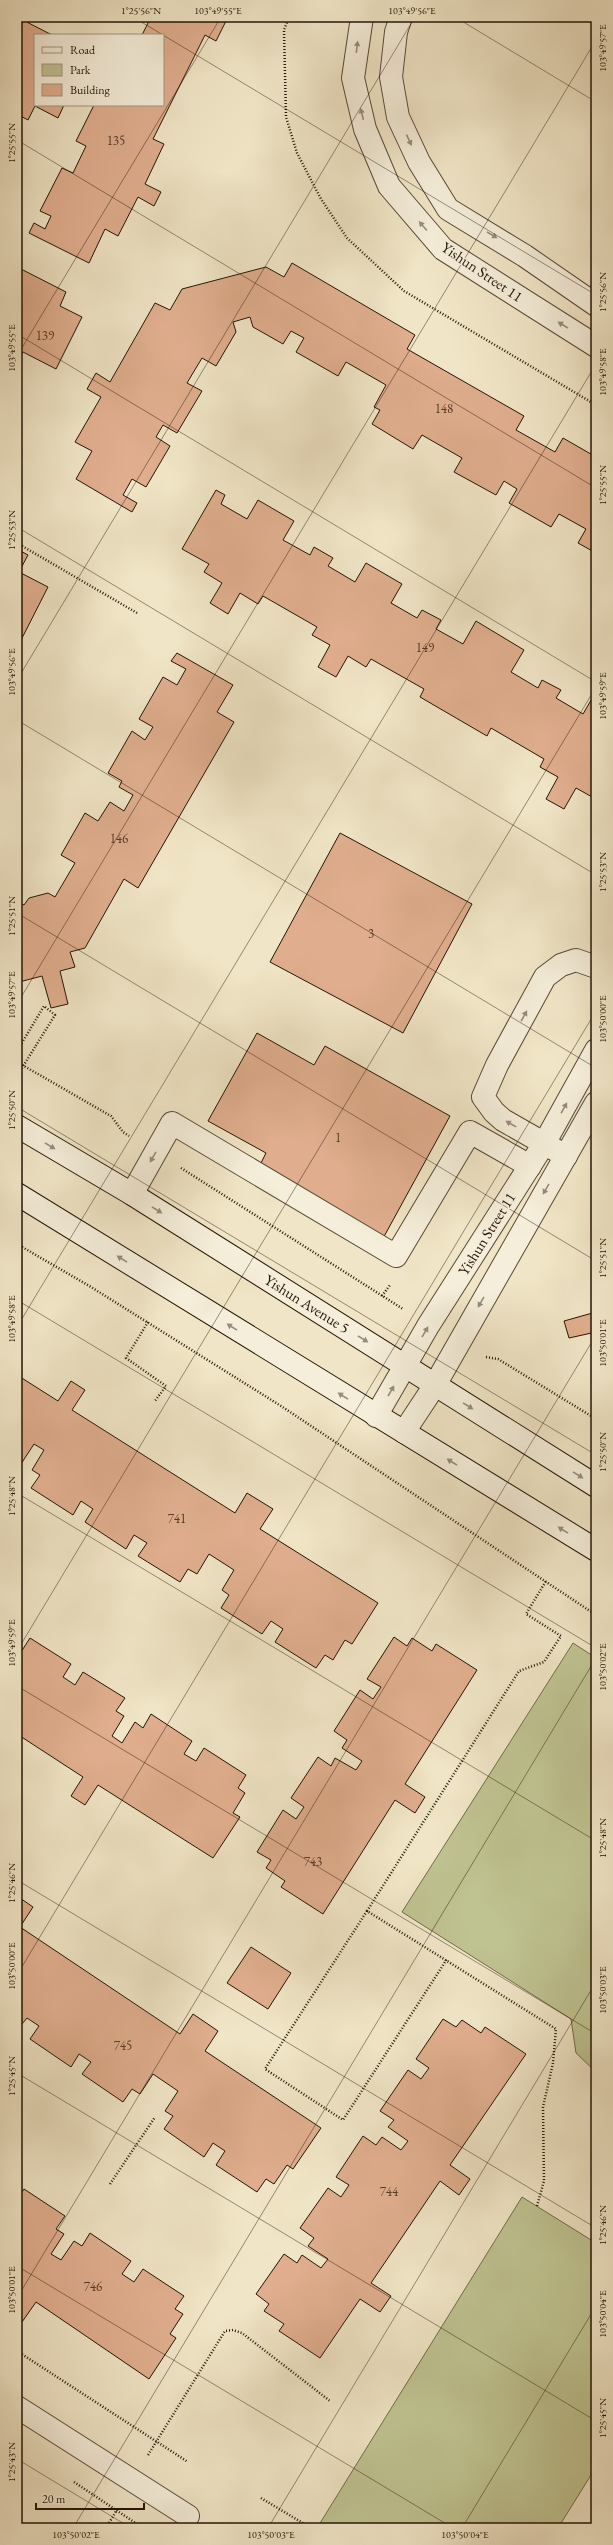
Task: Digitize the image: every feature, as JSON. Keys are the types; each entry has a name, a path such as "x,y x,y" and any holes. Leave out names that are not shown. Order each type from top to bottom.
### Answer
{"street":[{"name":"Yishun Street 11","path":"362,17 353,78 365,129 388,186 443,249 596,346"},
{"path":"401,17 396,32 391,76 398,117 419,162 448,209 525,256 596,305"},
{"path":"566,1156 494,1112 483,1096 496,1065 545,977 561,965 576,960 596,967"},
{"name":"Yishun Street 11","path":"376,1416 428,1326 545,1142 596,1050"},
{"name":"Yishun Street 11","path":"404,1432 435,1385 596,1103"},
{"path":"132,1194 172,1122 396,1256 470,1132 530,1166"},
{"name":"Yishun Avenue 5","path":"17,1126 132,1194 596,1486"},
{"path":"17,1194 596,1550"},
{"path":"17,2407 188,2516"}],"path":[{"path":"289,17 284,30 286,117 297,153 321,199 347,238 404,291 596,404"},
{"path":"17,543 137,613"},
{"path":"17,1051 44,1006 55,1014 17,1076"},
{"path":"17,1062 111,1116 123,1132 382,1296"},
{"path":"17,1251 18,1245 148,1322 282,1406 596,1615"},
{"path":"148,1322 126,1358 166,1386 155,1401"},
{"path":"484,1357 498,1359 596,1419"},
{"path":"447,1959 343,2120 265,2069 519,1671 544,1662 561,1636 526,1614 546,1581"},
{"path":"367,1911 447,1959 556,2029 554,2062 543,2107 544,2181 537,2206"},
{"path":"110,2184 155,2117"},
{"path":"106,2528 156,2441 225,2331 233,2330 242,2333 330,2401"},
{"path":"17,2351 188,2462"},
{"path":"67,2477 143,2528"},
{"path":"261,2498 311,2528"}],"green space":[{"path":"573,1643 596,1658 596,2072 576,2053 571,2019 402,1912"},
{"path":"522,2197 596,2243 596,2467 558,2528 317,2528"}],"building":[{"path":"17,17 50,34 34,34 35,106 28,120 17,114"},
{"path":"151,17 228,17 216,41 205,35 153,139 164,144 145,184 161,192 154,206 138,197 118,236 105,229 89,263 29,233 34,223 45,229 51,216 40,211 62,168 73,173 86,146 76,141 94,106 164,106 164,34 142,34"},
{"path":"35,106 64,106 58,118"},
{"path":"292,263 415,335 407,349 524,416 516,430 555,452 563,438 596,457 596,553 578,543 586,529 559,514 551,527 509,503 517,489 504,481 496,495 454,472 462,458 422,435 413,449 372,424 380,410 374,407 386,385 346,362 338,376 296,352 304,338 291,331 283,344 253,327 250,317 233,322 236,332 216,366 202,358 187,383 202,391 177,433 163,425 156,437 170,446 146,487 132,479 123,495 137,503 132,512 76,479 92,451 75,442 101,397 87,389 96,373 110,382 155,303 170,310 182,289 266,267 284,277"},
{"path":"21,269 66,292 60,306 82,317 56,369 23,352 17,362 17,278"},
{"path":"216,490 225,495 221,504 247,519 258,500 294,521 283,540 310,555 314,547 333,558 328,566 355,582 366,563 402,584 391,603 417,618 422,610 441,620 436,629 463,644 476,621 524,650 511,672 538,688 542,680 561,690 556,698 583,714 594,695 596,696 596,795 594,798 576,788 564,809 546,799 558,777 540,767 544,759 491,728 487,736 420,697 424,689 371,659 366,667 348,656 336,677 318,667 330,645 312,635 317,627 263,596 258,604 240,593 228,614 210,603 222,583 204,572 209,564 182,549"},
{"path":"17,549 28,555 19,572 48,587 19,644"},
{"path":"177,653 233,685 217,712 234,722 138,888 124,879 85,948 70,952 75,967 60,971 68,1004 51,1008 42,976 23,981 17,978 17,901 24,905 29,898 48,893 55,897 75,863 61,855 85,813 98,821 110,802 124,811 133,795 119,787 122,781 108,773 132,731 145,740 153,727 139,719 163,677 177,685 186,669 171,661"},
{"path":"340,833 472,904 403,1033 270,962"},
{"path":"257,1033 314,1065 325,1046 450,1116 381,1242 256,1173 266,1153 208,1121"},
{"path":"596,1312 596,1332 569,1338 564,1321"},
{"path":"17,1375 58,1401 71,1381 85,1390 72,1410 235,1513 247,1493 273,1509 260,1529 378,1603 352,1644 345,1640 333,1660 325,1655 316,1668 275,1642 283,1629 271,1621 262,1634 221,1608 229,1595 222,1590 234,1570 209,1554 197,1574 188,1569 180,1582 138,1556 147,1543 134,1535 126,1549 85,1522 93,1509 81,1501 73,1515 31,1488 40,1475 32,1470 44,1450 34,1444 21,1464 17,1461"},
{"path":"394,1637 407,1646 412,1638 432,1651 436,1644 477,1670 405,1784 425,1797 415,1813 395,1800 323,1914 281,1887 285,1881 266,1868 271,1860 257,1852 283,1810 296,1819 304,1807 291,1798 318,1757 331,1766 335,1758 356,1770 362,1761 342,1748 347,1740 334,1731 360,1690 373,1699 381,1687 367,1679"},
{"path":"30,1638 71,1664 63,1677 75,1685 83,1672 125,1698 116,1711 124,1716 112,1736 122,1743 135,1722 143,1728 151,1714 192,1741 184,1754 196,1761 204,1748 246,1775 238,1788 245,1793 233,1813 240,1817 213,1858 98,1785 85,1805 71,1796 83,1777 17,1734 17,1649 21,1652"},
{"path":"20,1898 33,1907 20,1927 180,2034 193,2014 218,2031 205,2051 321,2128 293,2169 287,2165 274,2184 266,2179 257,2192 216,2165 225,2151 213,2143 204,2157 164,2129 173,2116 165,2111 178,2091 153,2074 140,2094 132,2089 123,2102 82,2074 91,2062 79,2054 71,2067 30,2039 39,2026 27,2018 17,2030 17,1903"},
{"path":"251,1947 291,1973 268,2009 227,1983"},
{"path":"443,2019 456,2027 462,2020 481,2033 485,2027 526,2054 450,2165 470,2179 459,2195 440,2181 371,2283 391,2296 380,2312 360,2299 320,2358 279,2331 284,2324 264,2311 269,2304 256,2294 284,2254 297,2263 302,2255 321,2268 328,2259 308,2246 314,2238 300,2228 328,2188 341,2197 349,2185 336,2177 363,2136 376,2145 382,2137 401,2150 408,2141 388,2127 394,2120 380,2111 408,2070 421,2079 429,2068 416,2059"},
{"path":"24,2189 65,2216 56,2229 64,2234 51,2254 61,2260 74,2241 82,2246 90,2233 131,2261 122,2274 134,2282 143,2269 184,2296 175,2309 183,2314 170,2334 176,2338 149,2379 36,2302 22,2322 17,2318 17,2300 21,2293 17,2290 17,2199"}]}
